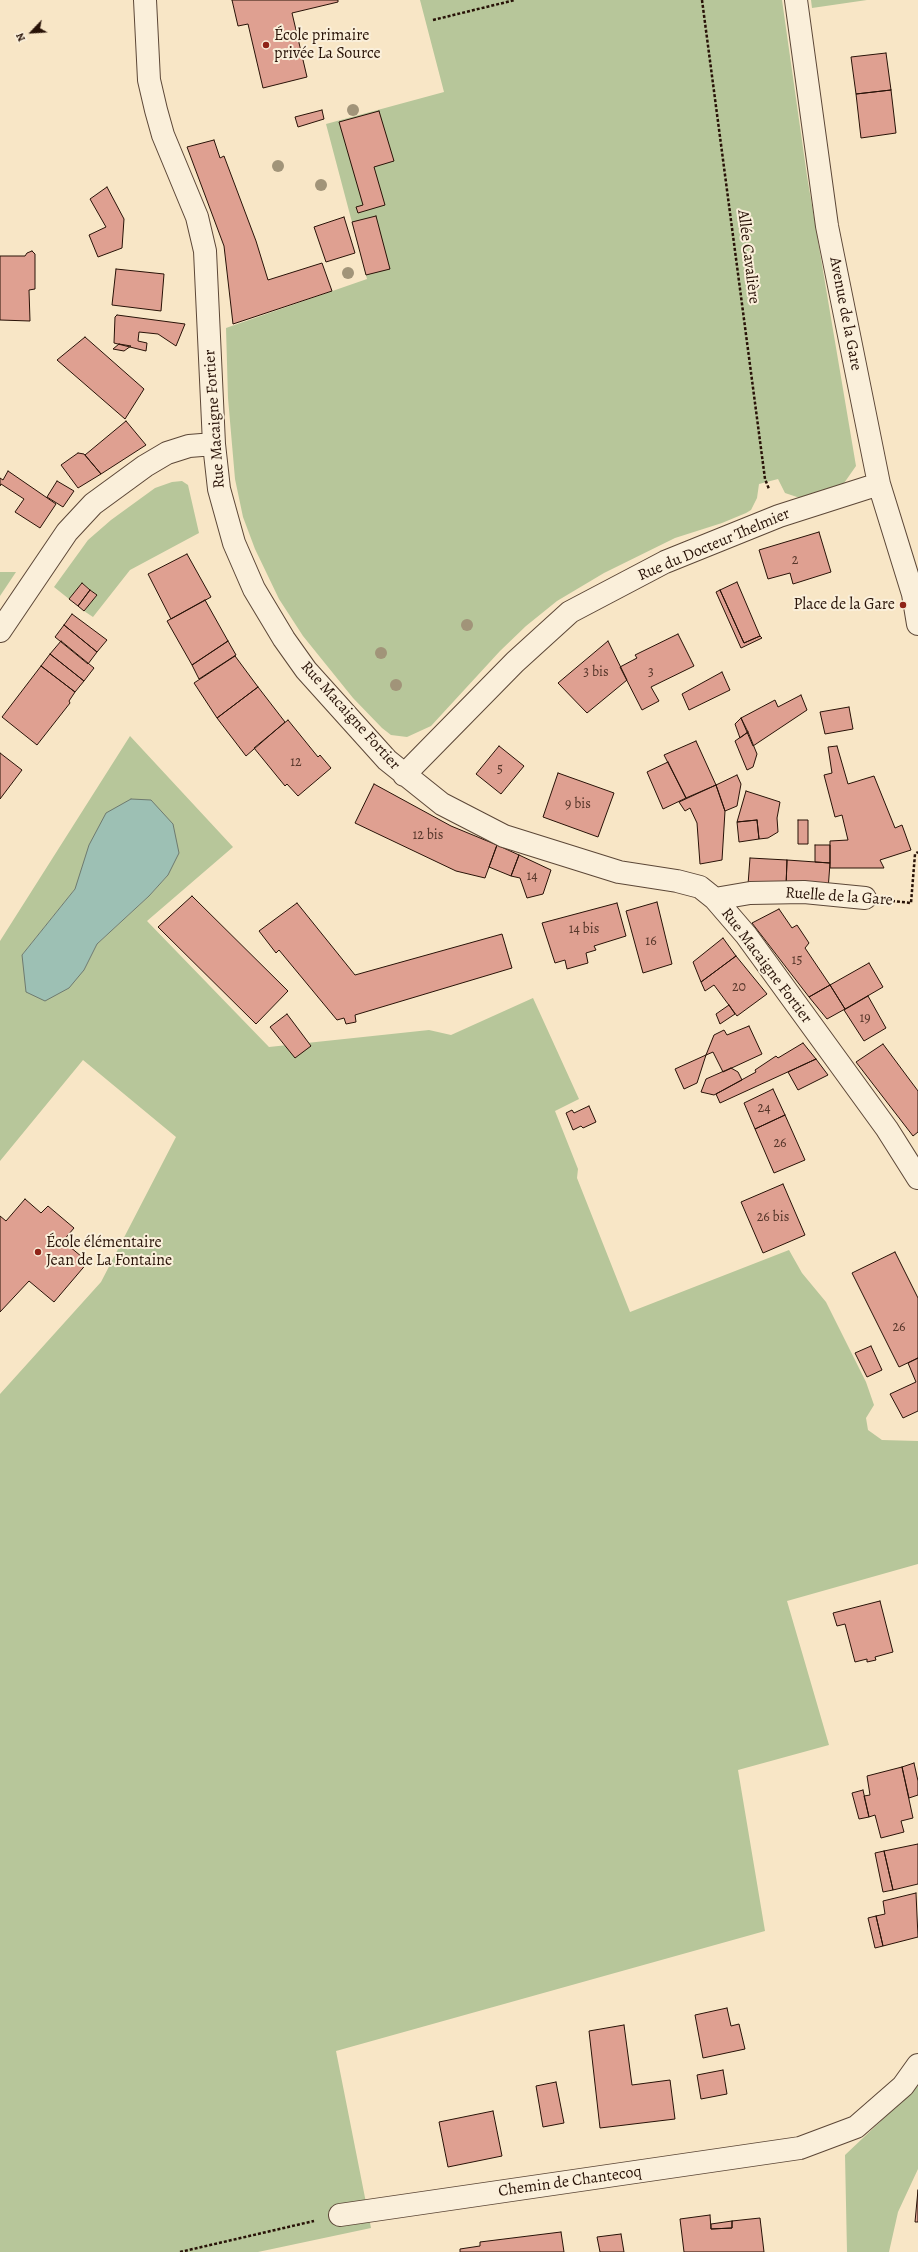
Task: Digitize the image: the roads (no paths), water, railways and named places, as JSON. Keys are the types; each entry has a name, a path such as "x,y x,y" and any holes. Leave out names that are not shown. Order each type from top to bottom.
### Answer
{"street":[{"name":"Rue Macaigne Fortier","path":"145,0 149,80 156,110 163,134 197,217 205,251 214,444 219,489 234,543 254,588 284,638 306,670 387,760 442,804 504,836 619,872 677,881 700,887 714,899 746,935 888,1129 918,1178"},
{"name":"Avenue de la Gare","path":"796,0 826,219 878,484 913,594 918,624"},
{"path":"0,631 67,532 93,504 146,466 167,453 189,446 214,444"},
{"name":"Rue du Docteur Thelmier","path":"404,775 515,662 570,612 665,562 779,516 878,484"},
{"name":"Ruelle de la Gare","path":"714,899 750,893 804,892 865,898"},
{"name":"Chemin de Chantecoq","path":"340,2215 800,2148 856,2127 903,2086 918,2065"}],"water":[{"path":"131,799 151,800 173,824 179,853 168,875 149,896 97,944 84,970 69,988 45,1001 26,992 22,955 75,889 89,845 106,813"}],"place":[{"name":"École primaire privée La Source","path":"266,45"},
{"name":"Place de la Gare","path":"903,605"},
{"name":"École élémentaire Jean de La Fontaine","path":"38,1252"}]}
